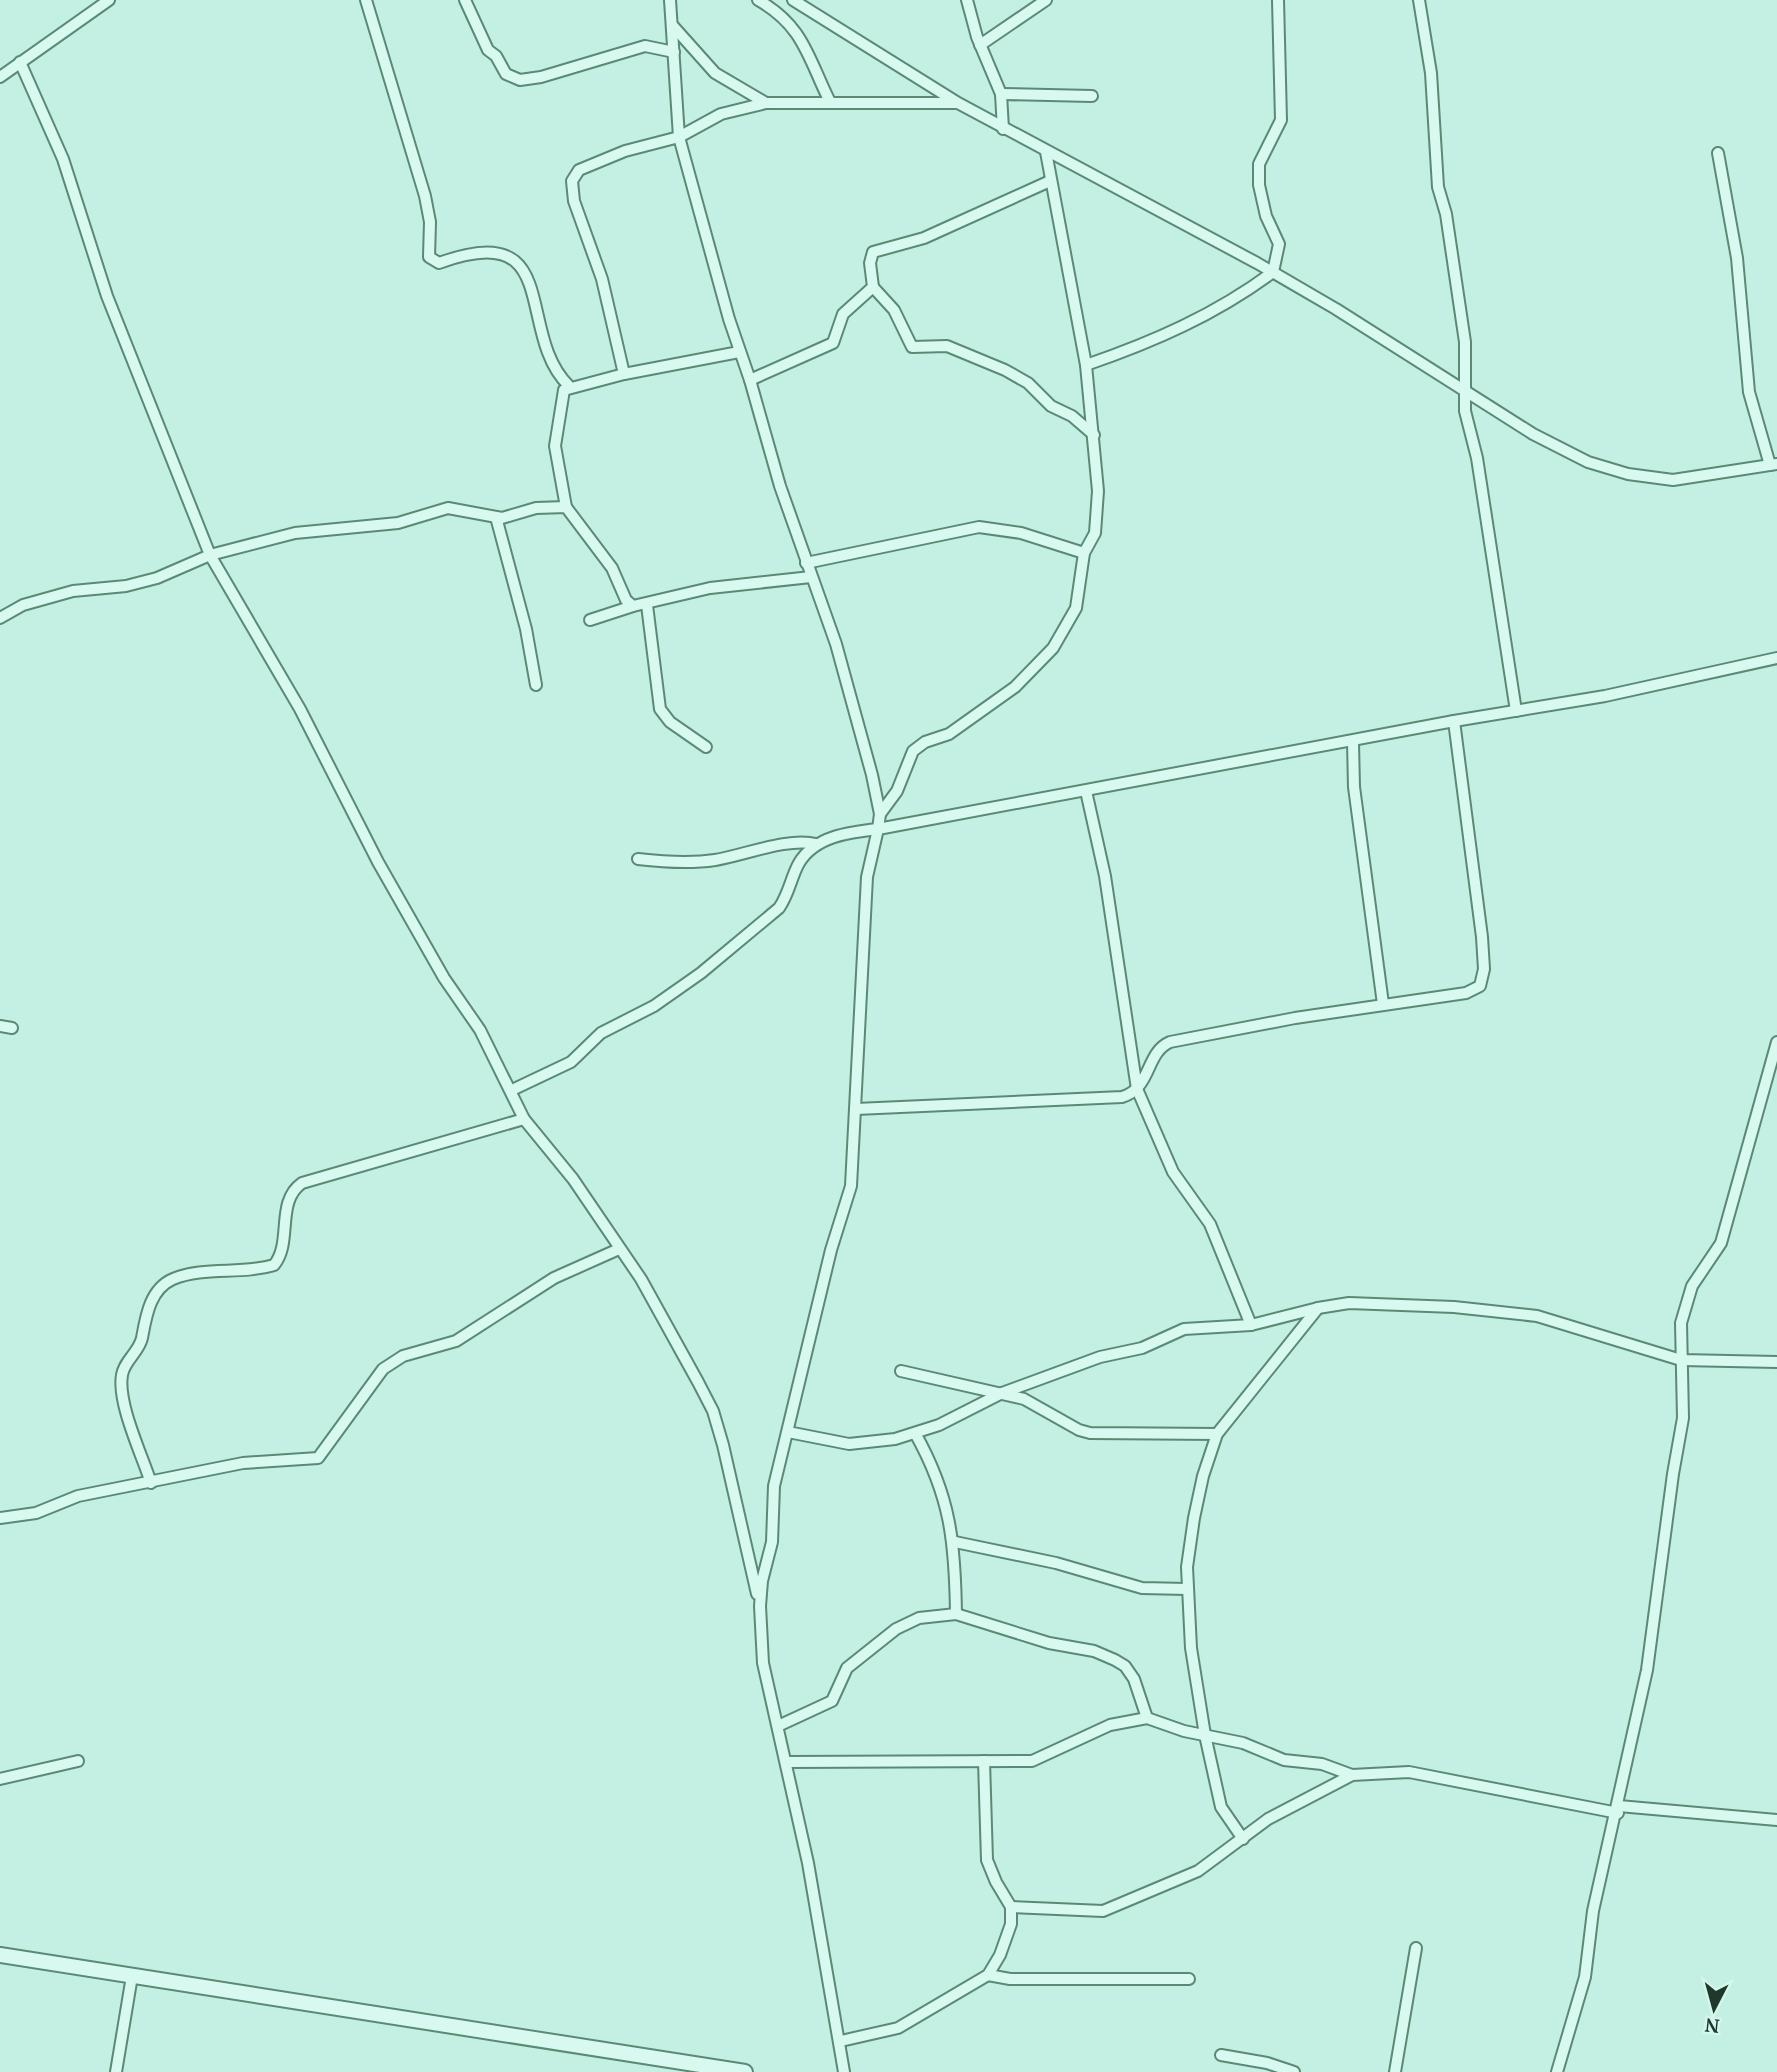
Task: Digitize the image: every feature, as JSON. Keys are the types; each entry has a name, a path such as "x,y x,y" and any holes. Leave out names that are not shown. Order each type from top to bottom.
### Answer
{"street":[{"path":"0,77 109,0"},
{"path":"366,0 425,196 430,222 429,257 439,262 488,251 501,251 515,263 525,273 531,287 556,372 569,386"},
{"path":"465,0 488,50 496,57 506,74 520,80 541,77 645,46 674,52"},
{"path":"670,0 679,137 739,352 806,563 836,644 880,814 867,877 849,1197 831,1251 774,1486 772,1542 762,1581 760,1606 763,1663 786,1762 841,2041 844,2072"},
{"path":"758,0 787,19 796,30 830,102"},
{"path":"793,0 1003,129 1273,272 1555,446 1588,462 1628,474 1673,480 1773,465 1749,392 1737,258 1718,153"},
{"path":"967,0 980,45 1001,94 1003,129"},
{"path":"980,45 1046,0"},
{"path":"1086,365 1156,340 1208,315 1273,272 1279,244 1266,216 1259,185 1259,164 1281,120 1278,0"},
{"path":"1419,0 1431,73 1438,187 1446,214 1465,342 1465,411 1480,476 1516,711"},
{"path":"673,26 715,74 766,103"},
{"path":"20,62 63,159 107,296 210,555 300,709 378,862 444,978 480,1031 512,1090 524,1119 573,1178 640,1279 713,1411 760,1606"},
{"path":"1001,94 1092,96"},
{"path":"624,374 602,279 574,201 572,181 579,170 625,151 679,137 721,114 766,103 958,103"},
{"path":"880,814 897,791 913,751 925,742 949,734 996,701 1015,687 1053,648 1076,608 1084,553 1095,533 1097,522 1094,435 1086,365 1046,152"},
{"path":"1050,181 924,237 873,252 870,263 873,287 894,310 912,347 947,346 1005,370 1028,383 1051,406 1072,416 1094,435"},
{"path":"750,380 833,343 844,314 873,287"},
{"path":"633,606 626,600 612,568 566,507 555,446 561,397 569,386 739,352"},
{"path":"0,618 23,605 73,591 126,586 157,578 210,555 295,533 398,523 448,508 509,518 546,506 566,507"},
{"path":"496,517 524,619 536,685"},
{"path":"806,563 979,527 1021,534 1084,553"},
{"path":"590,620 633,606 710,588 811,577"},
{"path":"647,604 660,709 670,722 706,747"},
{"path":"512,1090 570,1062 601,1033 654,1006 711,965 779,908 787,897 799,863 816,844 831,838 1454,721 1605,696 1777,658"},
{"path":"856,1109 1122,1097 1138,1089 1149,1073 1157,1050 1170,1042 1383,1004 1466,993 1483,980 1482,937 1454,721"},
{"path":"1353,742 1354,787 1383,1004"},
{"path":"1086,791 1105,876 1138,1089 1173,1172 1210,1224 1251,1325"},
{"path":"638,859 673,863 711,861 796,841 816,844"},
{"path":"0,1026 12,1028"},
{"path":"1558,2072 1585,1977 1594,1911 1647,1670 1673,1474 1682,1432 1681,1323 1687,1298 1699,1274 1721,1243 1777,1042"},
{"path":"151,1483 123,1395 122,1374 139,1348 156,1293 166,1283 184,1276 274,1265 280,1253 289,1197 302,1183 524,1119"},
{"path":"0,1518 36,1513 78,1496 243,1463 318,1458 383,1369 403,1356 456,1341 554,1278 619,1249"},
{"path":"788,1432 849,1444 884,1441 915,1433 1002,1393 1100,1357 1142,1348 1184,1329 1251,1325 1349,1303 1398,1304 1537,1316 1681,1360 1777,1362"},
{"path":"1243,1839 1221,1807 1205,1735 1189,1628 1187,1589 1194,1518 1203,1476 1217,1434 1318,1308"},
{"path":"901,1371 1024,1399 1079,1430 1090,1433 1217,1434"},
{"path":"915,1433 945,1502 955,1542 956,1614"},
{"path":"955,1542 1044,1560 1142,1588 1187,1589"},
{"path":"778,1726 832,1701 847,1668 905,1623 936,1615 956,1614 1049,1643 1094,1651 1115,1660 1125,1666 1134,1679 1147,1718"},
{"path":"786,1762 1031,1761 1110,1725 1147,1718 1205,1735 1243,1742 1284,1760 1322,1763 1352,1775"},
{"path":"0,1779 78,1761"},
{"path":"841,2041 898,2028 988,1975 1007,1936 1012,1907 996,1882 987,1860 984,1761"},
{"path":"1012,1907 1103,1910 1198,1871 1283,1810 1352,1775 1409,1772 1618,1810 1777,1820"},
{"path":"1395,2072 1416,1948"},
{"path":"0,1955 131,1980"},
{"path":"0,1964 278,2001 745,2072"},
{"path":"988,1975 1010,1979 1189,1979"},
{"path":"117,2072 131,1980"},
{"path":"1221,2055 1267,2063 1294,2072"}]}
